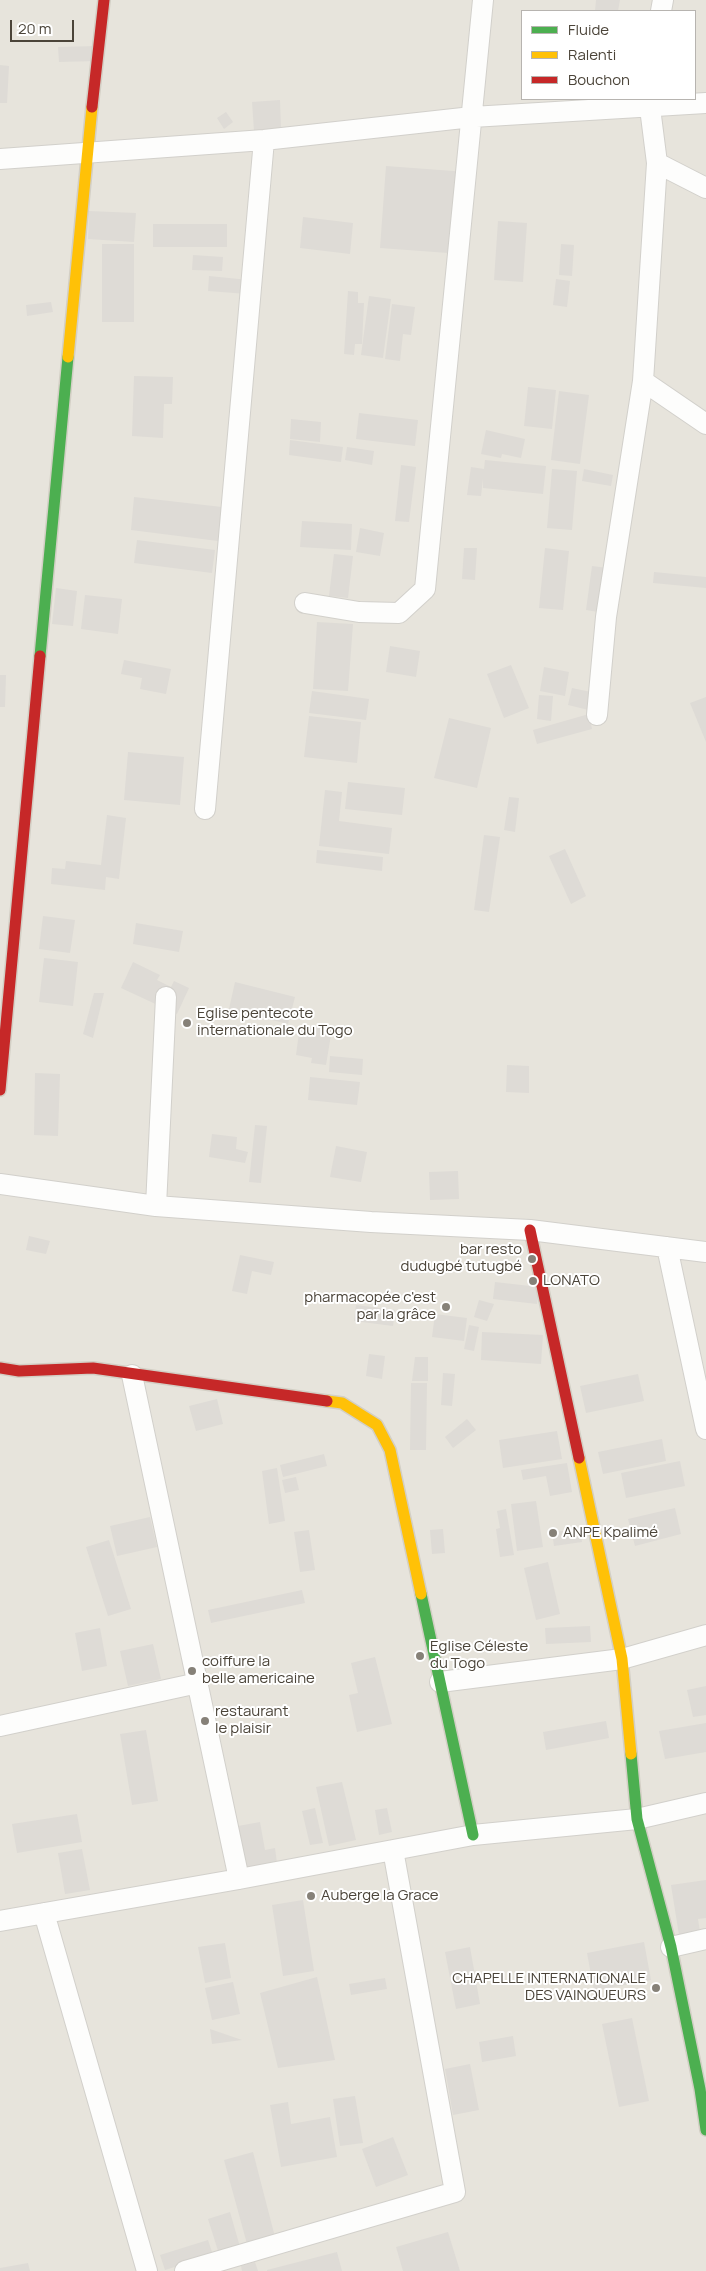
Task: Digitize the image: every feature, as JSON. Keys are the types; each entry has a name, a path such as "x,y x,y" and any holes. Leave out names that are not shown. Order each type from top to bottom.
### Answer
{"street":[{"path":"0,1090 87,153 104,0"},
{"path":"305,603 358,612 400,613 425,589 484,0"},
{"path":"0,159 264,140 472,117 651,103 706,103"},
{"path":"597,715 606,617 643,380 657,163 651,103"},
{"path":"205,809 264,140"},
{"path":"657,163 706,188"},
{"path":"643,380 706,424"},
{"path":"156,1206 166,997"},
{"path":"0,1184 156,1206 371,1222 530,1230 706,1252"},
{"path":"530,1230 622,1659 637,1819 671,1947 703,2089 706,2130"},
{"path":"667,1248 706,1429"},
{"path":"0,1368 19,1371 93,1368 132,1375 342,1403 377,1425 390,1450 473,1835"},
{"path":"132,1375 239,1879"},
{"path":"440,1682 622,1659 706,1635"},
{"path":"0,1726 198,1683"},
{"path":"0,1921 473,1835 637,1819 706,1802"},
{"path":"185,2271 455,2192 393,1850"},
{"path":"44,1913 147,2271"},
{"path":"671,1947 706,1939"}],"shaded area":[{"path":"0,0 706,0 706,2271 0,2271"}],"building":[{"path":"596,0 620,0 618,10 595,10"},
{"path":"96,46 97,61 59,62 58,47"},
{"path":"0,65 9,66 7,103 0,103"},
{"path":"280,100 281,129 254,131 252,102"},
{"path":"226,112 233,122 224,129 217,118"},
{"path":"386,166 467,172 462,254 380,248"},
{"path":"89,211 136,213 134,242 88,239"},
{"path":"303,217 353,223 350,254 300,248"},
{"path":"498,221 527,223 523,282 494,280"},
{"path":"153,224 227,224 227,247 153,247"},
{"path":"102,244 134,244 134,322 102,322"},
{"path":"561,244 574,245 572,276 559,275"},
{"path":"193,255 223,257 222,271 192,270"},
{"path":"209,276 249,280 247,294 208,291"},
{"path":"556,279 570,281 567,307 553,305"},
{"path":"348,291 358,292 358,303 364,303 362,344 355,344 354,355 344,354"},
{"path":"369,296 391,299 383,358 361,355"},
{"path":"51,302 53,312 27,316 26,305"},
{"path":"392,304 415,307 411,335 403,334 400,361 385,359"},
{"path":"134,376 173,377 172,404 164,404 163,438 132,436"},
{"path":"528,387 556,390 552,429 524,426"},
{"path":"559,391 589,395 580,464 551,460"},
{"path":"359,413 418,420 415,446 356,439"},
{"path":"291,419 321,422 320,442 290,439"},
{"path":"486,430 525,439 521,458 502,454 501,458 481,454"},
{"path":"290,440 343,447 341,462 289,455"},
{"path":"347,447 374,451 372,465 345,460"},
{"path":"485,460 546,466 543,494 483,488 483,479 481,496 467,495 471,467 484,469"},
{"path":"401,465 416,467 409,522 395,521"},
{"path":"552,469 577,471 572,530 547,528"},
{"path":"584,469 613,475 611,486 582,481"},
{"path":"134,497 222,507 218,541 131,530"},
{"path":"302,521 352,524 351,550 300,547"},
{"path":"360,528 384,533 380,556 356,552"},
{"path":"137,540 215,550 212,573 134,563"},
{"path":"464,548 477,548 475,580 462,579"},
{"path":"545,548 569,551 563,610 539,608"},
{"path":"334,554 353,556 348,598 329,596"},
{"path":"592,566 616,569 610,614 586,610"},
{"path":"654,572 706,577 706,588 653,583"},
{"path":"56,588 77,591 73,626 52,624"},
{"path":"85,595 122,599 118,634 81,629"},
{"path":"317,622 353,624 348,691 313,689"},
{"path":"390,646 420,651 416,677 386,672"},
{"path":"124,660 171,669 166,694 140,689 142,678 121,674"},
{"path":"511,665 529,708 504,718 487,674"},
{"path":"544,667 569,672 565,696 540,691"},
{"path":"0,675 6,675 5,707 0,707"},
{"path":"572,688 605,695 601,713 568,705"},
{"path":"312,691 369,699 366,720 309,713"},
{"path":"539,695 553,696 551,721 537,719"},
{"path":"706,697 706,742 690,703"},
{"path":"589,714 592,729 537,744 533,730"},
{"path":"309,716 361,722 357,763 304,757"},
{"path":"449,718 491,728 477,788 434,778"},
{"path":"128,752 184,757 180,805 124,800"},
{"path":"348,782 405,788 402,815 345,809"},
{"path":"325,790 342,792 339,821 392,828 389,854 319,846"},
{"path":"509,797 519,798 515,832 504,830"},
{"path":"107,815 126,818 119,879 106,877 105,890 51,884 52,868 65,869 66,861 101,865"},
{"path":"484,835 500,837 489,912 474,910"},
{"path":"565,849 586,896 571,904 549,856"},
{"path":"317,850 383,857 382,871 316,863"},
{"path":"43,916 75,920 70,953 39,949"},
{"path":"136,923 183,931 179,952 133,944"},
{"path":"44,958 78,962 73,1006 39,1002"},
{"path":"133,962 160,975 157,980 171,987 174,981 189,988 177,1014 121,988"},
{"path":"235,982 295,997 288,1024 229,1009"},
{"path":"94,993 104,993 93,1038 83,1034"},
{"path":"300,1025 332,1029 326,1065 311,1063 312,1058 296,1055"},
{"path":"330,1056 363,1059 362,1075 329,1072"},
{"path":"507,1065 529,1066 529,1093 506,1092"},
{"path":"35,1073 60,1074 58,1136 34,1135"},
{"path":"310,1077 360,1082 357,1105 308,1100"},
{"path":"255,1125 267,1126 261,1183 249,1182"},
{"path":"212,1134 237,1137 236,1149 248,1152 245,1163 209,1157"},
{"path":"336,1146 367,1152 361,1182 330,1177"},
{"path":"458,1171 459,1199 430,1200 429,1172"},
{"path":"29,1236 50,1241 46,1254 26,1250"},
{"path":"240,1255 274,1262 271,1275 252,1271 247,1294 232,1291"},
{"path":"495,1282 539,1287 537,1304 493,1299"},
{"path":"479,1300 494,1304 487,1321 474,1317"},
{"path":"356,1305 395,1310 393,1326 354,1321"},
{"path":"435,1314 467,1318 464,1341 432,1337"},
{"path":"469,1325 479,1327 474,1351 464,1349"},
{"path":"482,1332 543,1335 541,1364 481,1360"},
{"path":"369,1354 385,1356 382,1379 366,1376"},
{"path":"415,1357 428,1357 428,1381 412,1381"},
{"path":"443,1373 455,1374 452,1406 441,1405"},
{"path":"638,1374 644,1401 586,1413 580,1386"},
{"path":"411,1383 427,1383 426,1450 410,1450"},
{"path":"217,1399 223,1424 196,1431 189,1406"},
{"path":"467,1419 476,1430 453,1448 445,1437"},
{"path":"557,1431 562,1459 503,1468 499,1440"},
{"path":"662,1439 666,1461 603,1474 598,1452"},
{"path":"324,1454 327,1466 283,1477 280,1465"},
{"path":"680,1461 685,1486 626,1498 621,1473"},
{"path":"567,1463 572,1492 550,1496 546,1476 523,1480 521,1470"},
{"path":"277,1468 285,1521 269,1524 262,1471"},
{"path":"296,1477 299,1490 285,1493 282,1480"},
{"path":"536,1501 543,1547 517,1551 511,1504"},
{"path":"675,1508 681,1534 635,1546 628,1519"},
{"path":"506,1509 514,1555 500,1557 496,1529 500,1528 497,1511"},
{"path":"150,1517 157,1547 117,1556 110,1526"},
{"path":"443,1529 445,1553 432,1554 430,1530"},
{"path":"580,1529 582,1542 554,1546 552,1532"},
{"path":"309,1530 315,1570 300,1572 294,1532"},
{"path":"109,1540 131,1609 108,1616 86,1547"},
{"path":"548,1562 560,1614 536,1620 524,1568"},
{"path":"302,1590 305,1603 211,1623 208,1610"},
{"path":"590,1626 591,1642 546,1644 545,1628"},
{"path":"100,1628 107,1666 82,1671 75,1633"},
{"path":"153,1644 161,1679 128,1686 120,1651"},
{"path":"375,1657 392,1724 357,1732 349,1695 358,1693 351,1663"},
{"path":"706,1686 706,1715 693,1717 687,1690"},
{"path":"606,1721 609,1738 546,1750 543,1732"},
{"path":"706,1723 706,1752 665,1759 659,1731"},
{"path":"146,1730 158,1801 132,1805 120,1734"},
{"path":"342,1782 356,1840 329,1846 316,1787"},
{"path":"315,1808 323,1843 310,1845 302,1811"},
{"path":"387,1808 392,1832 379,1835 375,1810"},
{"path":"77,1814 82,1842 17,1853 12,1824"},
{"path":"260,1822 265,1850 275,1848 277,1863 245,1868 238,1826"},
{"path":"82,1849 90,1890 65,1894 58,1853"},
{"path":"706,1880 706,1918 698,1919 700,1932 679,1935 671,1885"},
{"path":"303,1900 314,1971 283,1976 272,1905"},
{"path":"644,1942 651,1980 594,1991 587,1953"},
{"path":"225,1943 231,1978 205,1983 198,1947"},
{"path":"470,1947 480,2004 456,2009 445,1952"},
{"path":"317,1977 335,2060 278,2068 260,1993"},
{"path":"385,1978 387,1989 351,1995 349,1984"},
{"path":"233,1982 240,2014 212,2020 205,1988"},
{"path":"632,2018 649,2101 619,2107 602,2024"},
{"path":"210,2029 242,2040 212,2044"},
{"path":"513,2036 516,2056 482,2062 479,2042"},
{"path":"470,2064 479,2110 453,2115 445,2069"},
{"path":"355,2096 363,2143 340,2146 333,2099"},
{"path":"288,2102 291,2124 330,2117 337,2157 281,2167 270,2105"},
{"path":"393,2137 408,2175 376,2187 362,2149"},
{"path":"253,2152 275,2237 247,2244 224,2160"},
{"path":"230,2212 240,2247 219,2254 208,2219"},
{"path":"448,2232 460,2271 403,2271 396,2247"},
{"path":"208,2240 213,2255 165,2270 160,2255"},
{"path":"337,2252 342,2271 267,2271 267,2270"},
{"path":"255,2262 258,2271 242,2271 241,2266"},
{"path":"28,2263 30,2271 0,2271 0,2268"}],"traffic: fast":[{"path":"40,656 68,357"},
{"path":"421,1594 473,1835"},
{"path":"631,1754 637,1819 671,1947 700,2089 706,2130"}],"traffic: slow":[{"path":"68,357 92,107"},
{"path":"327,1401 342,1403 377,1425 390,1450 421,1594"},
{"path":"579,1458 622,1659 631,1754"}],"traffic: jam":[{"path":"92,107 104,0"},
{"path":"0,1090 40,656"},
{"path":"530,1230 579,1458"},
{"path":"0,1368 19,1371 93,1368 327,1401"}],"place":[{"name":"Eglise pentecote internationale du Togo","path":"187,1023"},
{"name":"bar resto dudugbé tutugbé","path":"532,1259"},
{"name":"LONATO","path":"533,1281"},
{"name":"pharmacopée c'est par la grâce","path":"446,1307"},
{"name":"ANPE Kpalimé","path":"553,1533"},
{"name":"Eglise Céleste du Togo","path":"420,1656"},
{"name":"coiffure la belle americaine","path":"192,1671"},
{"name":"restaurant le plaisir","path":"205,1721"},
{"name":"Auberge la Grace","path":"311,1896"},
{"name":"CHAPELLE INTERNATIONALE DES VAINQUEURS","path":"656,1988"}]}
